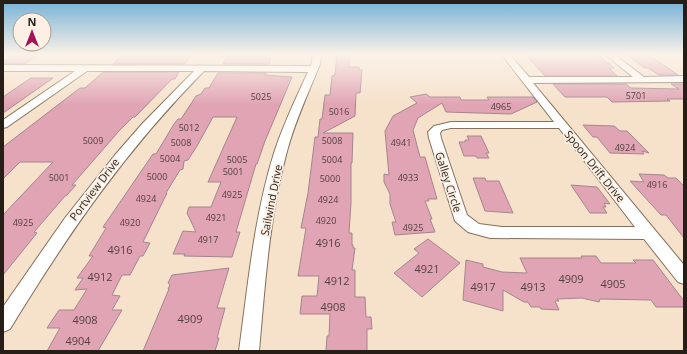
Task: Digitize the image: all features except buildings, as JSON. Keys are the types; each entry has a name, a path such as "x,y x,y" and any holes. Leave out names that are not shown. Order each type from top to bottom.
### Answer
{"street":[{"path":"3,124 80,72"},
{"name":"Portview Drive","path":"3,323 33,274 108,170 166,103 198,72"},
{"name":"Sailwind Drive","path":"249,351 260,254 272,189 280,154 290,123 311,72"},
{"name":"Spoon Drift Drive","path":"519,72 684,277"},
{"path":"632,72 643,80"},
{"path":"525,80 684,79"},
{"name":"Galley Circle","path":"562,125 451,125 438,128 434,132 460,217 464,223 472,228 488,232 649,233"}]}
